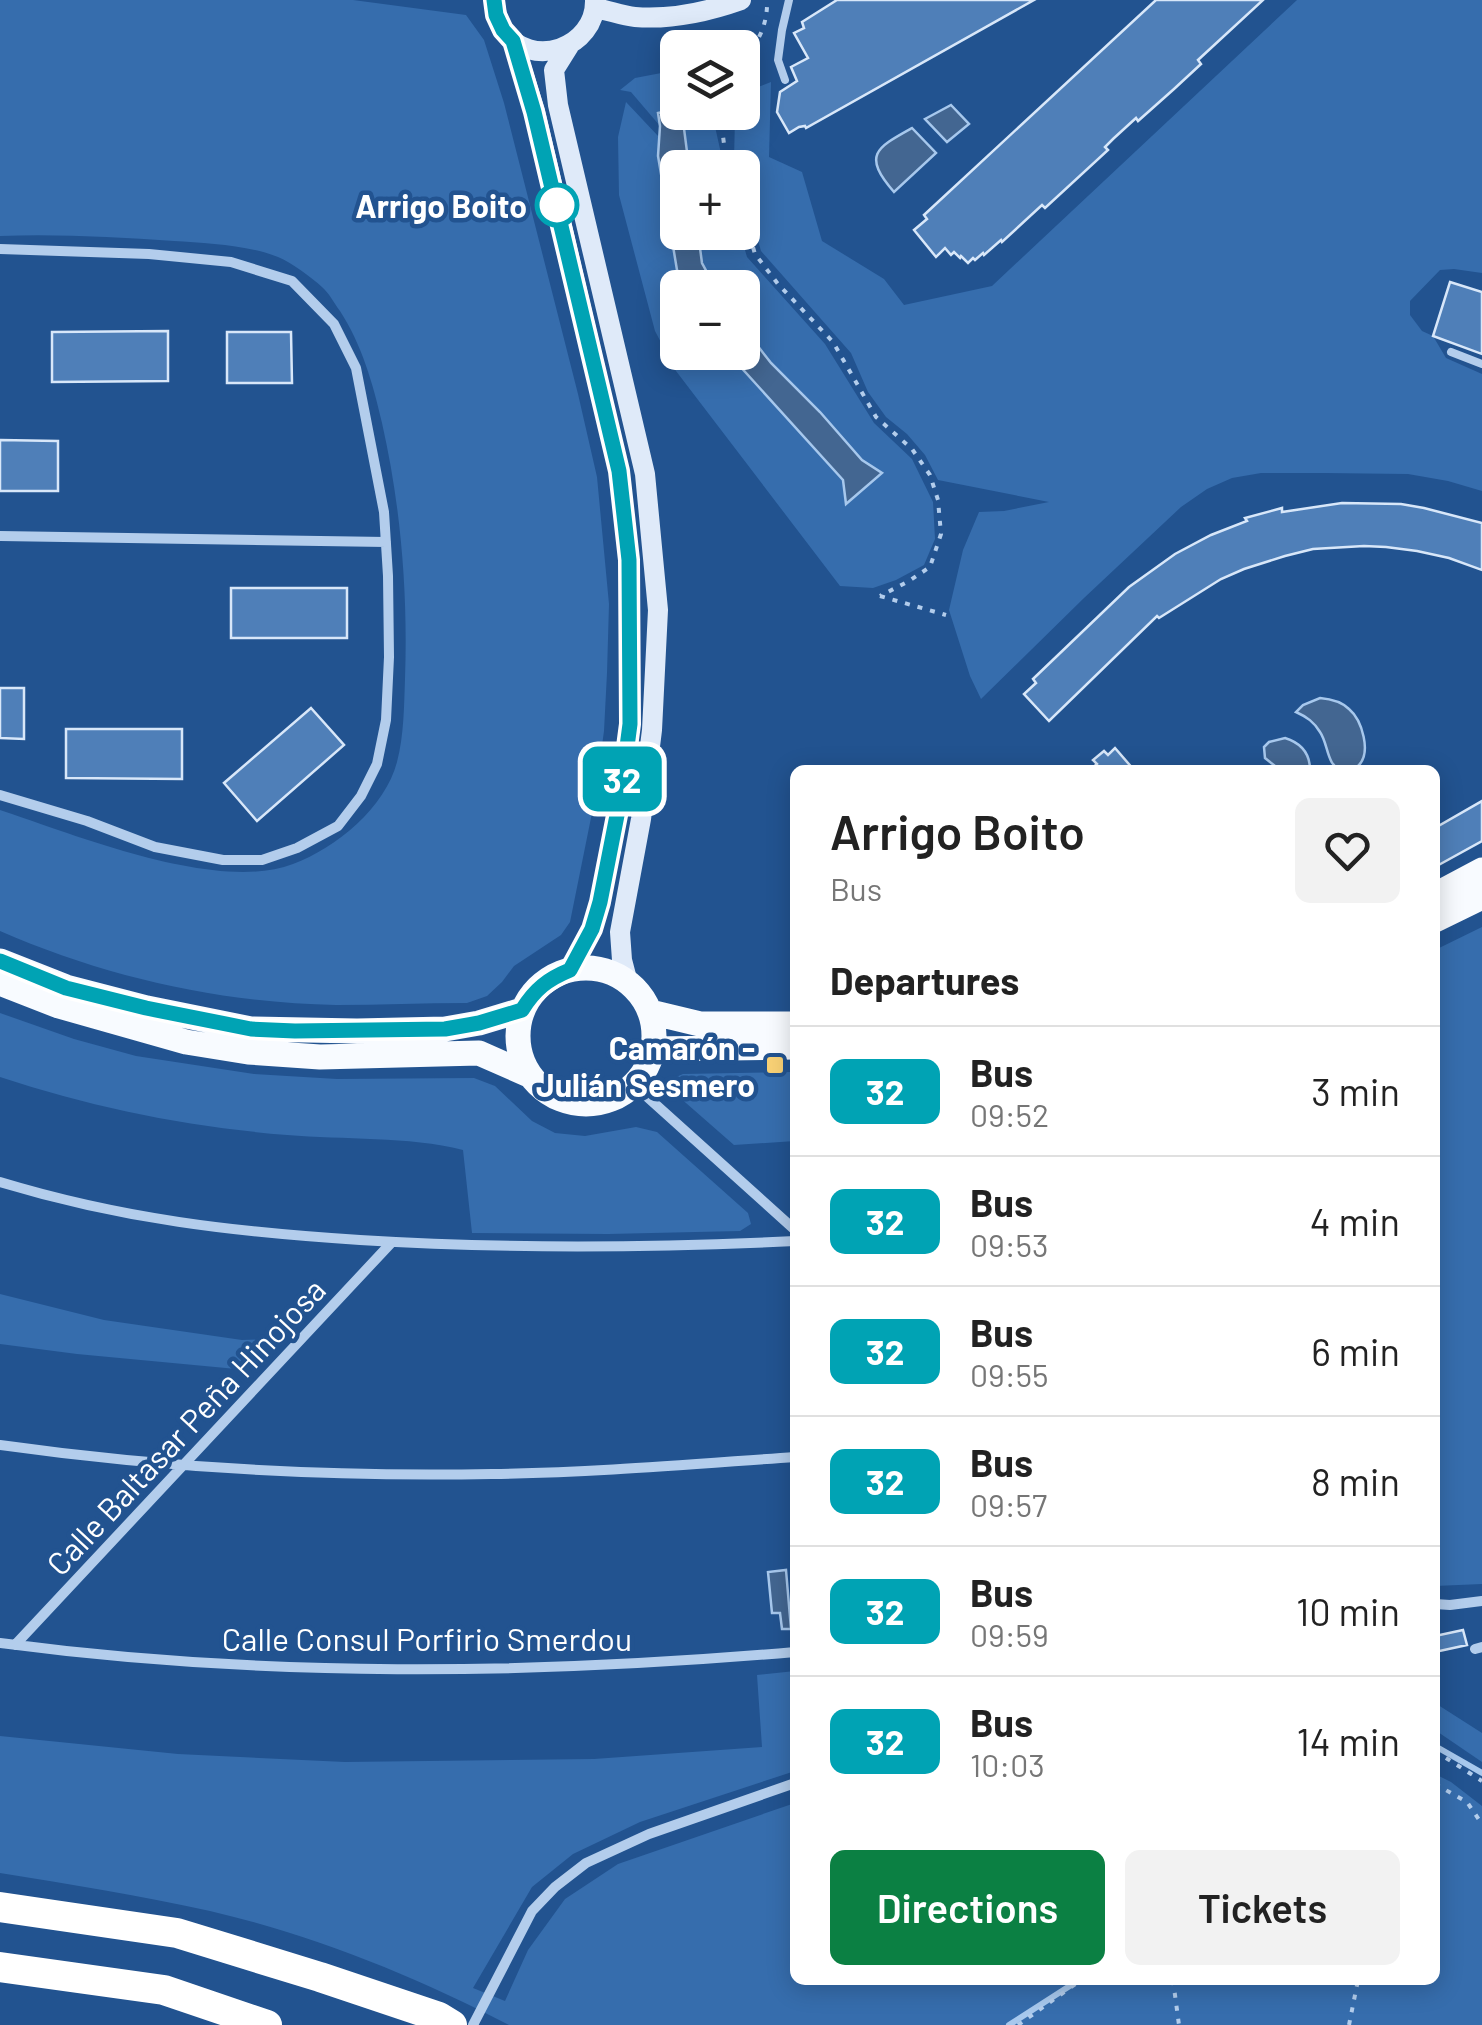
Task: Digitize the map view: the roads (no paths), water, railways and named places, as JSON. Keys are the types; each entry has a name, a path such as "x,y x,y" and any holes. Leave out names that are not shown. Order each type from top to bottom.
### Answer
{"highway":[{"path":"0,1906 177,1933 320,1977 439,2017 452,2025"},
{"path":"0,1967 164,1990 267,2025"}],"main road":[{"path":"494,0 503,30 526,49 548,52 569,46"},
{"path":"628,983 620,932 641,819 652,730 658,610 646,474 558,105 554,70 569,46 587,30 595,4 632,17 681,16 741,0"},
{"path":"513,41 534,112 619,471 629,560 630,724 620,800 600,902 592,929 570,970"},
{"path":"1440,892 1482,870"},
{"path":"1440,918 1482,897"},
{"path":"0,962 66,988 251,1029 445,1029 522,1010"},
{"path":"0,984 58,1006 186,1042 248,1052 320,1056 479,1053 529,1076 557,1098 592,1105 614,1098 634,1085 646,1068 654,1030 641,996 628,983 600,970 570,970 550,978 522,1010 517,1032 520,1055 529,1076"},
{"path":"650,1012 700,1024 790,1024"},
{"path":"653,1049 790,1047"}],"street":[{"path":"0,248 149,254 231,262 292,280 334,324 356,368 384,512 389,656 386,720 377,764 361,796 338,826 297,848 262,860 223,860 156,846 0,795"},
{"path":"0,536 386,542"},
{"path":"634,1085 790,1225"},
{"path":"0,1182 92,1207 236,1231 392,1242 573,1247 790,1242"},
{"name":"Calle Baltasar Peña Hinojosa","path":"16,1645 392,1242"},
{"path":"0,1446 180,1466 384,1475 496,1474 790,1457"},
{"path":"1440,1604 1482,1601"},
{"name":"Calle Consul Porfirio Smerdou","path":"0,1643 211,1663 384,1670 590,1666 790,1652"},
{"path":"473,2025 532,1911 586,1863 649,1834 790,1785"}],"lane":[{"path":"786,80 778,60 789,0"},
{"path":"1450,352 1482,364"}],"waterway":[{"path":"1440,1749 1482,1773"},
{"path":"1009,2025 1071,1985"}],"place":[{"name":"Arrigo Boito","path":"557,205"},
{"name":"Camarón - Julián Sesmero","path":"775,1065"}]}
